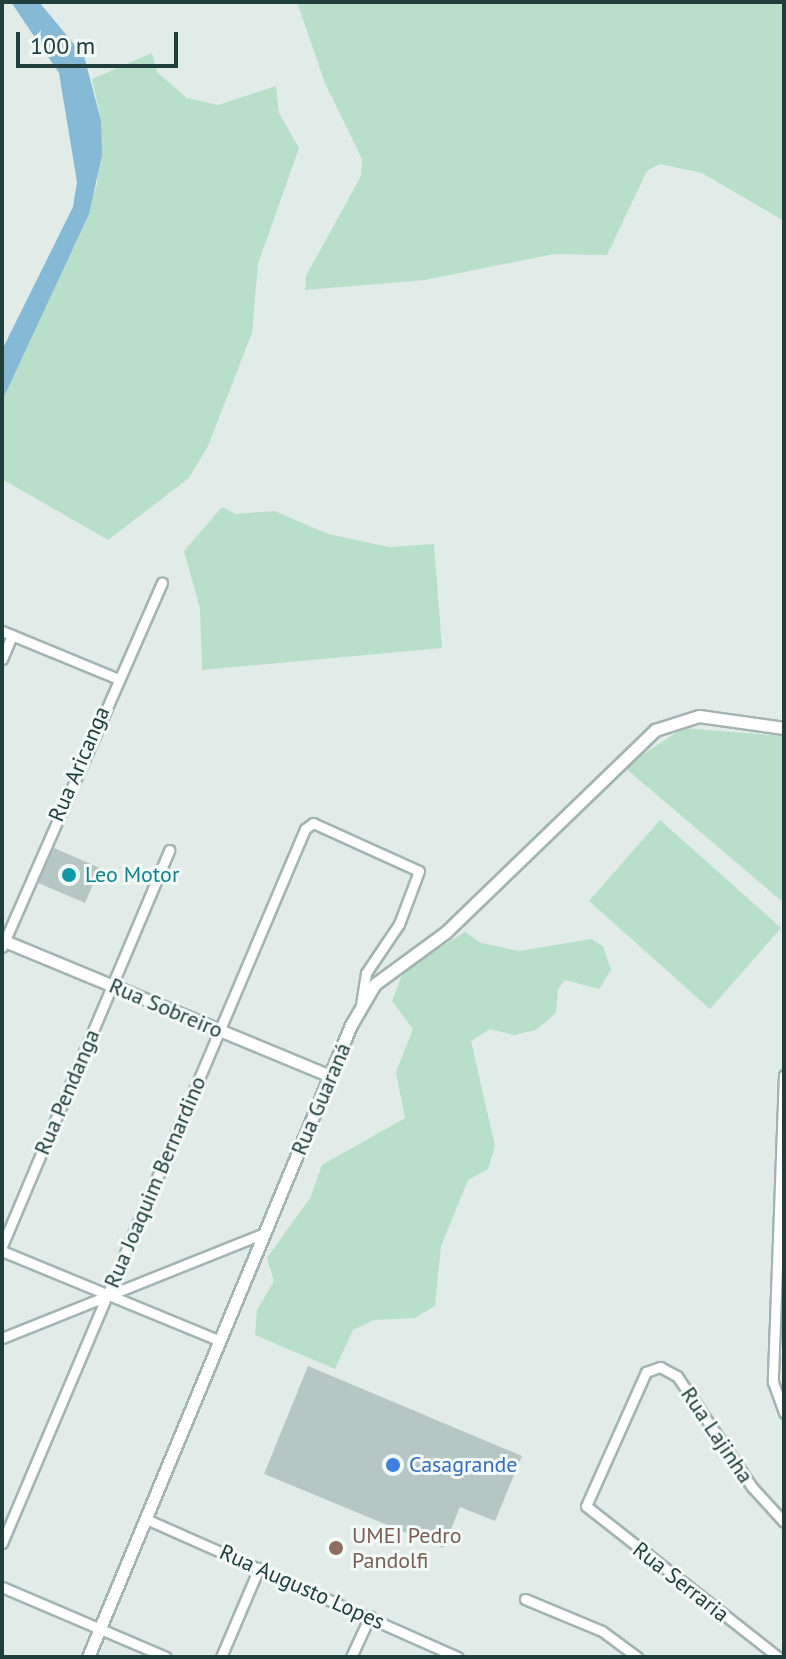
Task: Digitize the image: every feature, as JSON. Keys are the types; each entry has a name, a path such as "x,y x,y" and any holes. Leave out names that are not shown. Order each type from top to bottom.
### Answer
{"street":[{"name":"Rua Aricanga","path":"3,943 116,678 162,583"},
{"path":"2,659 7,633 116,678"},
{"name":"Rua Guaraná","path":"88,1657 330,1076 361,1006 383,975 446,932 644,737 686,716 784,725"},
{"name":"Rua Joaquim Bernardino","path":"2,1543 219,1030 310,824 419,871 399,924 366,973 361,1006"},
{"name":"Rua Pendanga","path":"2,1248 169,850"},
{"name":"Rua Sobreiro","path":"3,943 330,1076"},
{"path":"784,1075 780,1284 773,1382 784,1413"},
{"path":"2,1338 265,1233"},
{"path":"2,1248 220,1341"},
{"name":"Rua Lajinha","path":"586,1506 640,1380 660,1367 677,1376 752,1487 784,1522"},
{"name":"Rua Serraria","path":"586,1506 778,1657"},
{"name":"Rua Augusto Lopes","path":"146,1519 458,1657"},
{"path":"221,1657 259,1568"},
{"path":"2,1587 166,1657"},
{"path":"525,1599 602,1631 637,1657"},
{"path":"351,1657 370,1616"}],"green space":[{"path":"297,2 784,2 784,221 702,173 660,164 647,171 607,255 554,254 425,280 305,290 306,276 361,176 362,159 325,83"},
{"path":"152,53 157,72 187,98 218,105 276,86 279,113 299,148 258,264 252,333 208,446 189,478 108,540 2,479 2,401 97,185 101,121 92,79"},
{"path":"222,507 236,514 275,511 328,534 389,547 434,544 442,648 202,670 200,608 184,551"},
{"path":"683,728 784,736 784,903 624,767"},
{"path":"660,820 781,928 710,1009 589,901"},
{"path":"465,932 481,943 519,951 591,939 603,946 611,970 599,989 565,980 558,989 556,1013 536,1030 514,1035 490,1029 471,1041 495,1146 488,1169 468,1180 441,1246 435,1306 415,1318 374,1320 353,1330 335,1369 255,1335 257,1310 274,1281 267,1258 310,1198 322,1165 405,1118 396,1072 413,1029 392,1001 404,970"}],"water":[{"path":"11,2 39,2 84,56 101,121 102,155 89,214 2,401 2,350 73,207 77,182 59,73"}],"building":[{"name":"Leo Motor","path":"54,848 100,868 85,903 38,883"},
{"name":"Casagrande","path":"308,1366 522,1456 495,1521 460,1507 443,1548 264,1474"}],"place":[{"name":"Leo Motor","path":"69,875"},
{"name":"Casagrande","path":"393,1465"},
{"name":"UMEI Pedro Pandolfi","path":"336,1548"}]}
